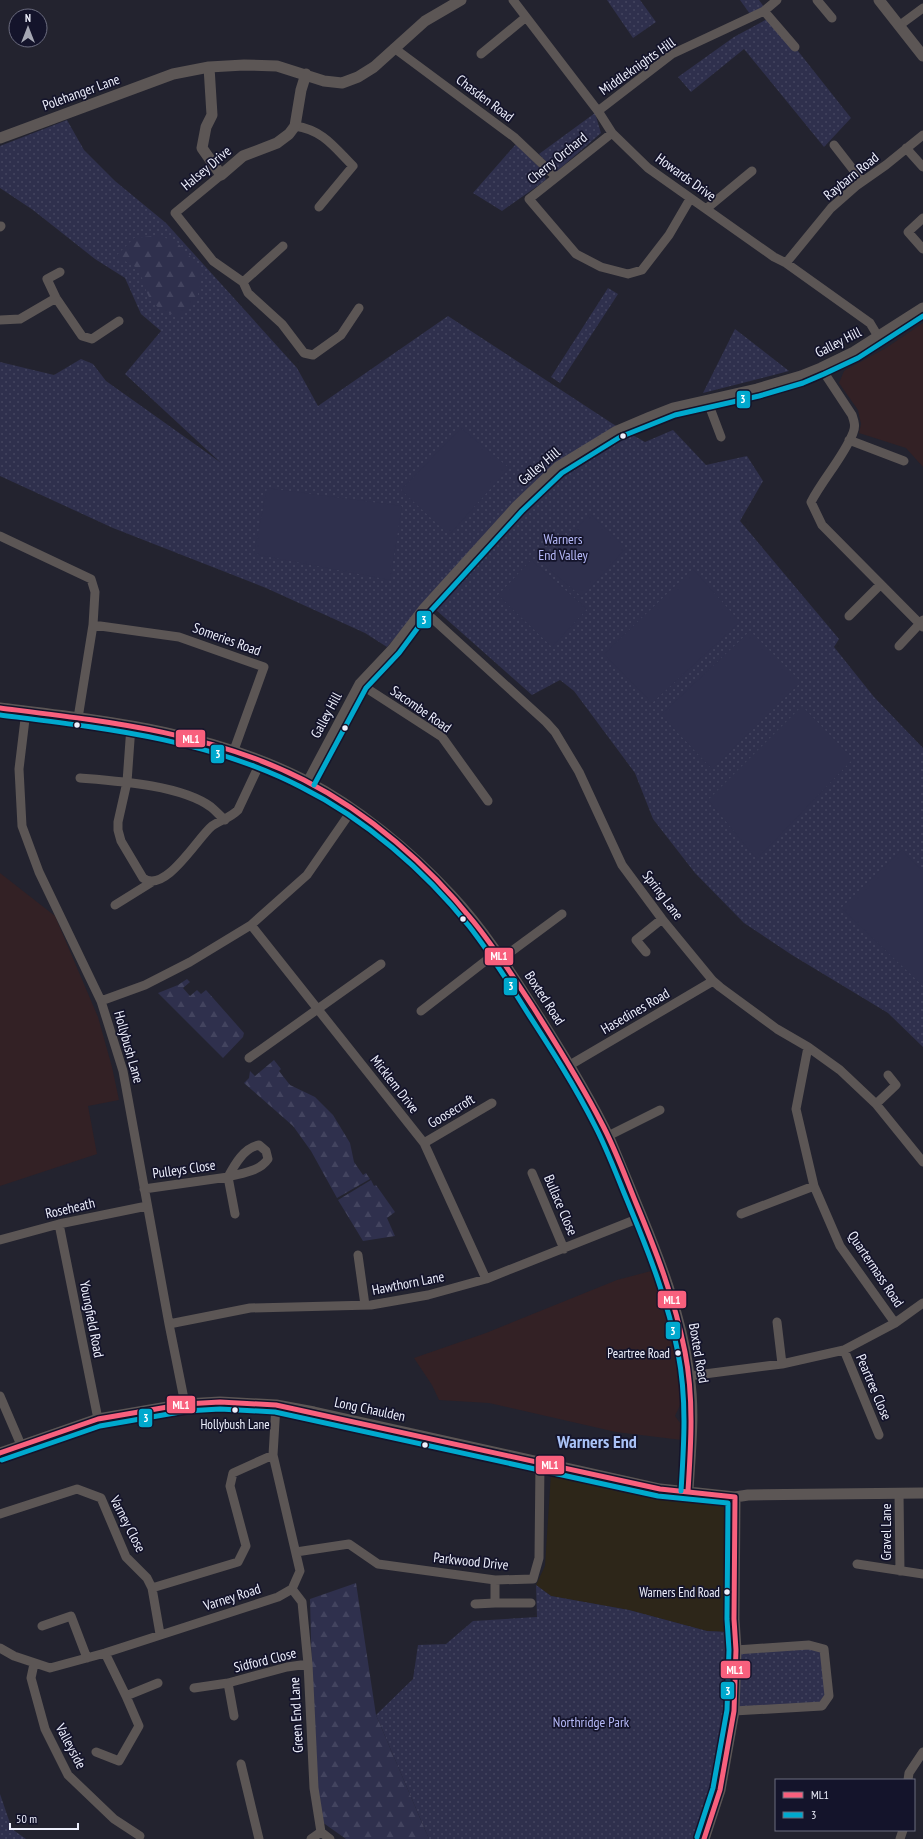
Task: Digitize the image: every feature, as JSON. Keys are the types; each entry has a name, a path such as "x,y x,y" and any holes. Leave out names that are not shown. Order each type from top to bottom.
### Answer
{"street":[{"name":"Polehanger Lane","path":"0,138 173,74 209,67 244,65 276,66 306,74 324,81 342,84 358,77 374,67 425,21 461,0"},
{"name":"Howards Drive","path":"513,0 598,111 612,132 648,168 690,199 774,257 786,263 870,323 879,338"},
{"name":"Middleknights Hill","path":"598,111 672,54 764,10 777,0"},
{"path":"817,0 832,18"},
{"path":"879,0 923,56"},
{"path":"900,25 923,8"},
{"path":"764,10 795,47"},
{"path":"481,54 526,17"},
{"name":"Chasden Road","path":"394,48 514,137 555,176"},
{"path":"209,67 212,116 206,127 202,148 221,175"},
{"path":"306,74 301,90 295,126 306,127 322,135 353,166 319,207"},
{"name":"Halsey Drive","path":"295,126 290,134 277,143 244,156 175,213 213,261 243,282 248,293 282,324 304,353 313,355 342,334 359,308"},
{"name":"Cherry Orchard","path":"612,132 529,198 576,254 601,267 628,274 642,270 669,235 690,199"},
{"name":"Raybarn Road","path":"786,263 831,208 862,181 886,165 923,135"},
{"path":"834,145 862,181"},
{"path":"906,148 923,167"},
{"path":"706,209 752,171"},
{"path":"923,218 908,232 923,249"},
{"path":"243,282 283,246"},
{"path":"60,272 47,279 56,298 82,336 92,339 119,321"},
{"path":"0,320 20,319 56,298"},
{"name":"Galley Hill","path":"308,782 360,684 393,649 423,610 517,506 558,467 617,431 673,408 757,389 801,376 821,368 879,338 923,308"},
{"path":"821,368 855,422 854,432 820,485 812,502 822,525 880,585 922,624 899,646"},
{"path":"707,400 721,437"},
{"path":"849,440 904,461"},
{"path":"0,536 91,579 95,592 93,626 78,718"},
{"path":"849,616 880,585"},
{"name":"Spring Lane","path":"423,610 546,722 555,732 579,772 622,865 662,919 713,981 720,988 778,1029 808,1047 840,1070 876,1104 923,1162"},
{"name":"Someries Road","path":"93,626 179,637 264,667 234,750"},
{"name":"Sacombe Road","path":"360,684 442,737 488,801"},
{"name":"Boxted Road","path":"0,708 78,718 166,732 234,750 261,761 308,782 352,810 406,852 451,895 499,956 570,1065 608,1136 662,1265 683,1343 689,1376 692,1412 688,1491"},
{"name":"Hollybush Lane","path":"26,711 20,769 22,826 39,872 101,1001 123,1071 185,1404"},
{"path":"131,726 127,782 118,822 118,830 121,842 143,878 152,882"},
{"path":"115,905 167,874 184,860 212,826 232,816 238,810 261,761"},
{"path":"80,778 127,782 185,794 211,807 224,820"},
{"path":"101,1001 145,985 190,962 251,925 307,875 352,810"},
{"path":"421,1011 562,914"},
{"path":"646,952 636,940 662,919"},
{"name":"Micklem Drive","path":"251,925 424,1142 486,1280"},
{"path":"249,1058 319,1010 381,964"},
{"name":"Hasedines Road","path":"570,1065 713,981"},
{"name":"Quartermass Road","path":"808,1047 796,1109 814,1186 840,1246 895,1323"},
{"path":"876,1104 896,1085 888,1075"},
{"name":"Goosecroft","path":"424,1142 492,1103"},
{"path":"608,1136 660,1110"},
{"name":"Bullace Close","path":"532,1173 564,1248"},
{"name":"Pulleys Close","path":"144,1189 228,1177 235,1214"},
{"path":"741,1214 814,1186"},
{"name":"Roseheath","path":"0,1240 59,1224 147,1206"},
{"name":"Hawthorn Lane","path":"169,1324 250,1308 365,1305 428,1296 486,1280 642,1217"},
{"name":"Youngfield Road","path":"59,1224 98,1419"},
{"path":"358,1255 365,1305"},
{"path":"689,1376 782,1364 844,1350 895,1323 923,1303"},
{"path":"778,1322 782,1364"},
{"name":"Peartree Close","path":"844,1350 879,1435"},
{"path":"0,1396 21,1445"},
{"name":"Long Chaulden","path":"0,1453 98,1419 129,1412 185,1404 220,1402 276,1405 322,1413 660,1489 735,1497"},
{"path":"276,1405 273,1455 300,1571 292,1589"},
{"path":"160,1634 152,1588 238,1562 246,1546 230,1486 233,1474 273,1455"},
{"name":"Parkwood Drive","path":"296,1552 349,1544 378,1564 495,1580 533,1578 539,1558 540,1463"},
{"name":"Varney Close","path":"0,1514 77,1489 101,1498 126,1557 147,1578 152,1588"},
{"name":"Gravel Lane","path":"900,1493 900,1571"},
{"path":"704,1839 720,1790 734,1711 736,1650 734,1619 735,1497 748,1495 923,1493"},
{"name":"Gravel Lane","path":"857,1564 923,1574"},
{"path":"495,1580 495,1603"},
{"name":"Varney Road","path":"0,1648 14,1656 34,1664 50,1668 105,1653 278,1597 292,1589"},
{"name":"Green End Lane","path":"292,1589 302,1602 308,1664 314,1788 321,1832"},
{"path":"475,1604 531,1603"},
{"path":"42,1626 71,1616 88,1658"},
{"path":"734,1711 822,1706 828,1696 824,1650 809,1645 736,1650"},
{"path":"96,1752 119,1761 139,1726 105,1653"},
{"name":"Valleyside","path":"34,1664 31,1678 45,1729 68,1775 114,1819 140,1836"},
{"name":"Sidford Close","path":"194,1688 228,1683 287,1667 308,1664"},
{"path":"126,1696 158,1683"},
{"name":"Sidford Close","path":"228,1683 234,1716"},
{"path":"908,1779 909,1773 923,1752"},
{"path":"241,1764 259,1839"},
{"path":"311,1839 321,1832 330,1839"}],"shaded area":[{"path":"923,323 923,467 906,448 859,433 861,424 858,410 839,383 844,371 886,348"},
{"path":"0,873 55,916 98,1017 112,1067 119,1100 88,1106 97,1154 0,1186"},
{"path":"651,1271 670,1330 680,1379 682,1401 675,1416 683,1427 682,1440 616,1432 489,1403 439,1400 432,1385 414,1358 486,1333 617,1280"},
{"path":"551,1473 682,1502 730,1507 728,1632 707,1631 629,1610 551,1596 536,1585 545,1566"}],"green space":[{"path":"607,0 640,0 656,22 633,38"},
{"path":"740,0 759,0 764,7 750,14"},
{"path":"771,17 851,118 824,147 744,49 691,92 678,77 734,37"},
{"path":"595,113 601,133 556,172 539,154"},
{"name":"Warners End Valley","path":"67,120 84,150 115,181 166,223 297,368 318,406 448,316 613,424 645,442 673,430 706,465 747,456 763,481 740,521 839,639 834,647 874,697 923,748 923,1047 888,1013 792,955 744,923 695,873 653,819 635,773 574,691 560,680 532,695 427,602 387,647 365,633 266,588 113,528 0,476 0,362 54,375 81,359 93,364 106,381 220,462 125,374 161,331 141,314 125,278 95,259 33,210 0,188 0,146"},
{"path":"516,144 540,168 546,180 502,211 473,193"},
{"path":"154,236 175,240 202,270 197,300 179,317 155,305 148,295 139,269 116,256 134,238"},
{"path":"608,288 618,294 560,383 551,377"},
{"path":"735,329 789,371 703,393"},
{"path":"461,428 509,468 449,535 401,490"},
{"path":"267,488 402,506 390,580 254,554"},
{"path":"590,514 626,548 582,597 543,564"},
{"path":"531,560 587,609 552,647 498,595"},
{"path":"693,569 740,622 652,703 604,654"},
{"path":"750,631 801,682 712,769 661,715"},
{"path":"802,706 853,759 757,859 708,800"},
{"path":"902,850 923,872 923,986 841,908"},
{"path":"187,979 190,982 183,988 190,996 197,990 201,994 206,990 244,1033 243,1037 223,1058 158,993 178,985"},
{"path":"274,1060 281,1069 279,1071 290,1085 315,1097 333,1115 350,1143 354,1162 363,1175 366,1173 370,1179 337,1198 311,1151 293,1126 244,1083 249,1078 250,1071 255,1076"},
{"path":"371,1180 395,1212 387,1218 395,1236 363,1241 338,1200"},
{"path":"356,1583 376,1715 429,1839 346,1839 322,1822 314,1761 310,1599"},
{"name":"Northridge Park","path":"536,1585 551,1596 629,1610 707,1631 728,1632 736,1650 809,1645 824,1649 829,1696 822,1706 734,1711 704,1839 429,1839 376,1715 413,1679 418,1645 446,1644 473,1621 537,1617"},
{"path":"0,1794 12,1829 26,1839 0,1839"}],"transit line":[{"name":"3","path":"314,785 366,688 399,653 428,614 522,511 562,473 620,437 675,415 759,396 803,383 824,374 858,358 923,316"},
{"name":"ML1","path":"0,708 78,718 156,731 231,750 268,764 304,780 352,808 374,824 417,860 455,900 481,931 504,963 577,1078 611,1142 651,1239 676,1314 688,1369 691,1404 688,1491"},
{"name":"3","path":"0,715 77,725 154,738 229,757 266,771 301,787 348,814 370,830 413,866 451,905 477,936 499,968 554,1054 579,1097 604,1145 644,1241 669,1315 681,1370 684,1404 681,1491"},
{"name":"ML1","path":"0,1453 98,1419 185,1404 220,1402 276,1405 660,1489 735,1497"},
{"name":"3","path":"2,1460 100,1426 186,1411 220,1409 275,1412 658,1496 728,1503 727,1619 729,1650 727,1710 713,1788 697,1837"},
{"name":"ML1","path":"704,1839 720,1790 734,1711 736,1650 734,1619 735,1497"}],"place":[{"name":"Peartree Road","path":"678,1353"},
{"name":"Hollybush Lane","path":"235,1410"},
{"name":"Warners End Road","path":"727,1592"}],"district":[{"name":"Warners End","path":"597,1441"}]}
